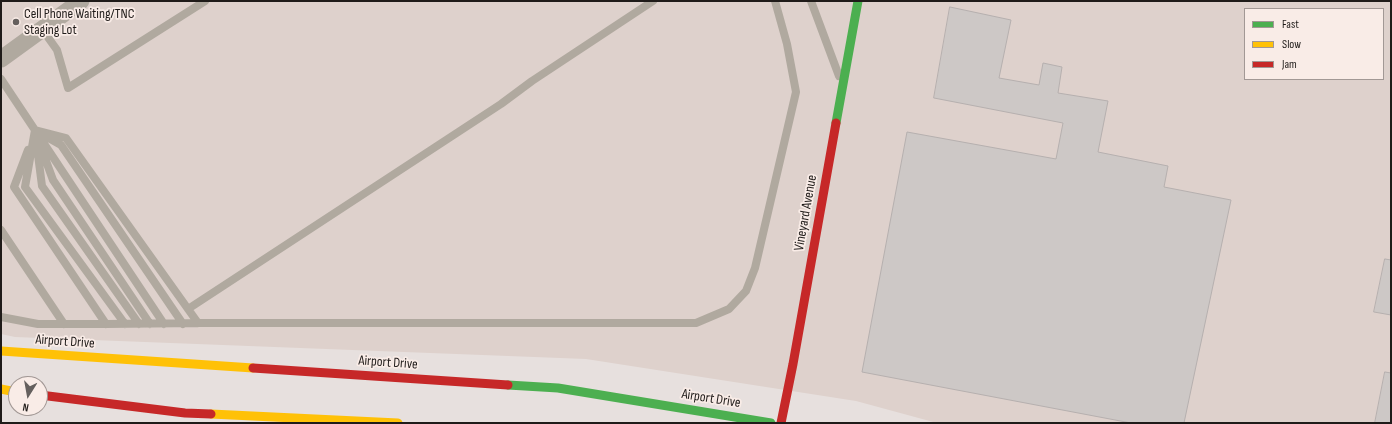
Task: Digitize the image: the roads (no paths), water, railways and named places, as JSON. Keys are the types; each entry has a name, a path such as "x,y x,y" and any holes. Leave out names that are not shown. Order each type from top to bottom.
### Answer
{"main road":[{"name":"Vineyard Avenue","path":"781,423 858,3"},
{"name":"Airport Drive","path":"1,351 558,388 771,423"},
{"path":"48,396 185,413 398,423"}],"street":[{"path":"1,58 81,1"}],"lane":[{"path":"42,29 57,50 68,88 205,1"},
{"path":"188,309 501,104 653,1"},
{"path":"1,317 38,324 696,324 729,310 746,291 755,268 796,92 787,44 775,1"},
{"path":"811,1 842,86"},
{"path":"1,79 164,324"},
{"path":"35,130 66,138 198,323"},
{"path":"35,130 61,145 183,324"},
{"path":"35,130 42,186 139,324"},
{"path":"35,130 53,180 150,324"},
{"path":"35,130 26,187 125,324"},
{"path":"35,130 14,187 106,324"},
{"path":"1,230 64,324"}],"place":[{"name":"Cell Phone Waiting/TNC Staging Lot","path":"16,22"}]}
